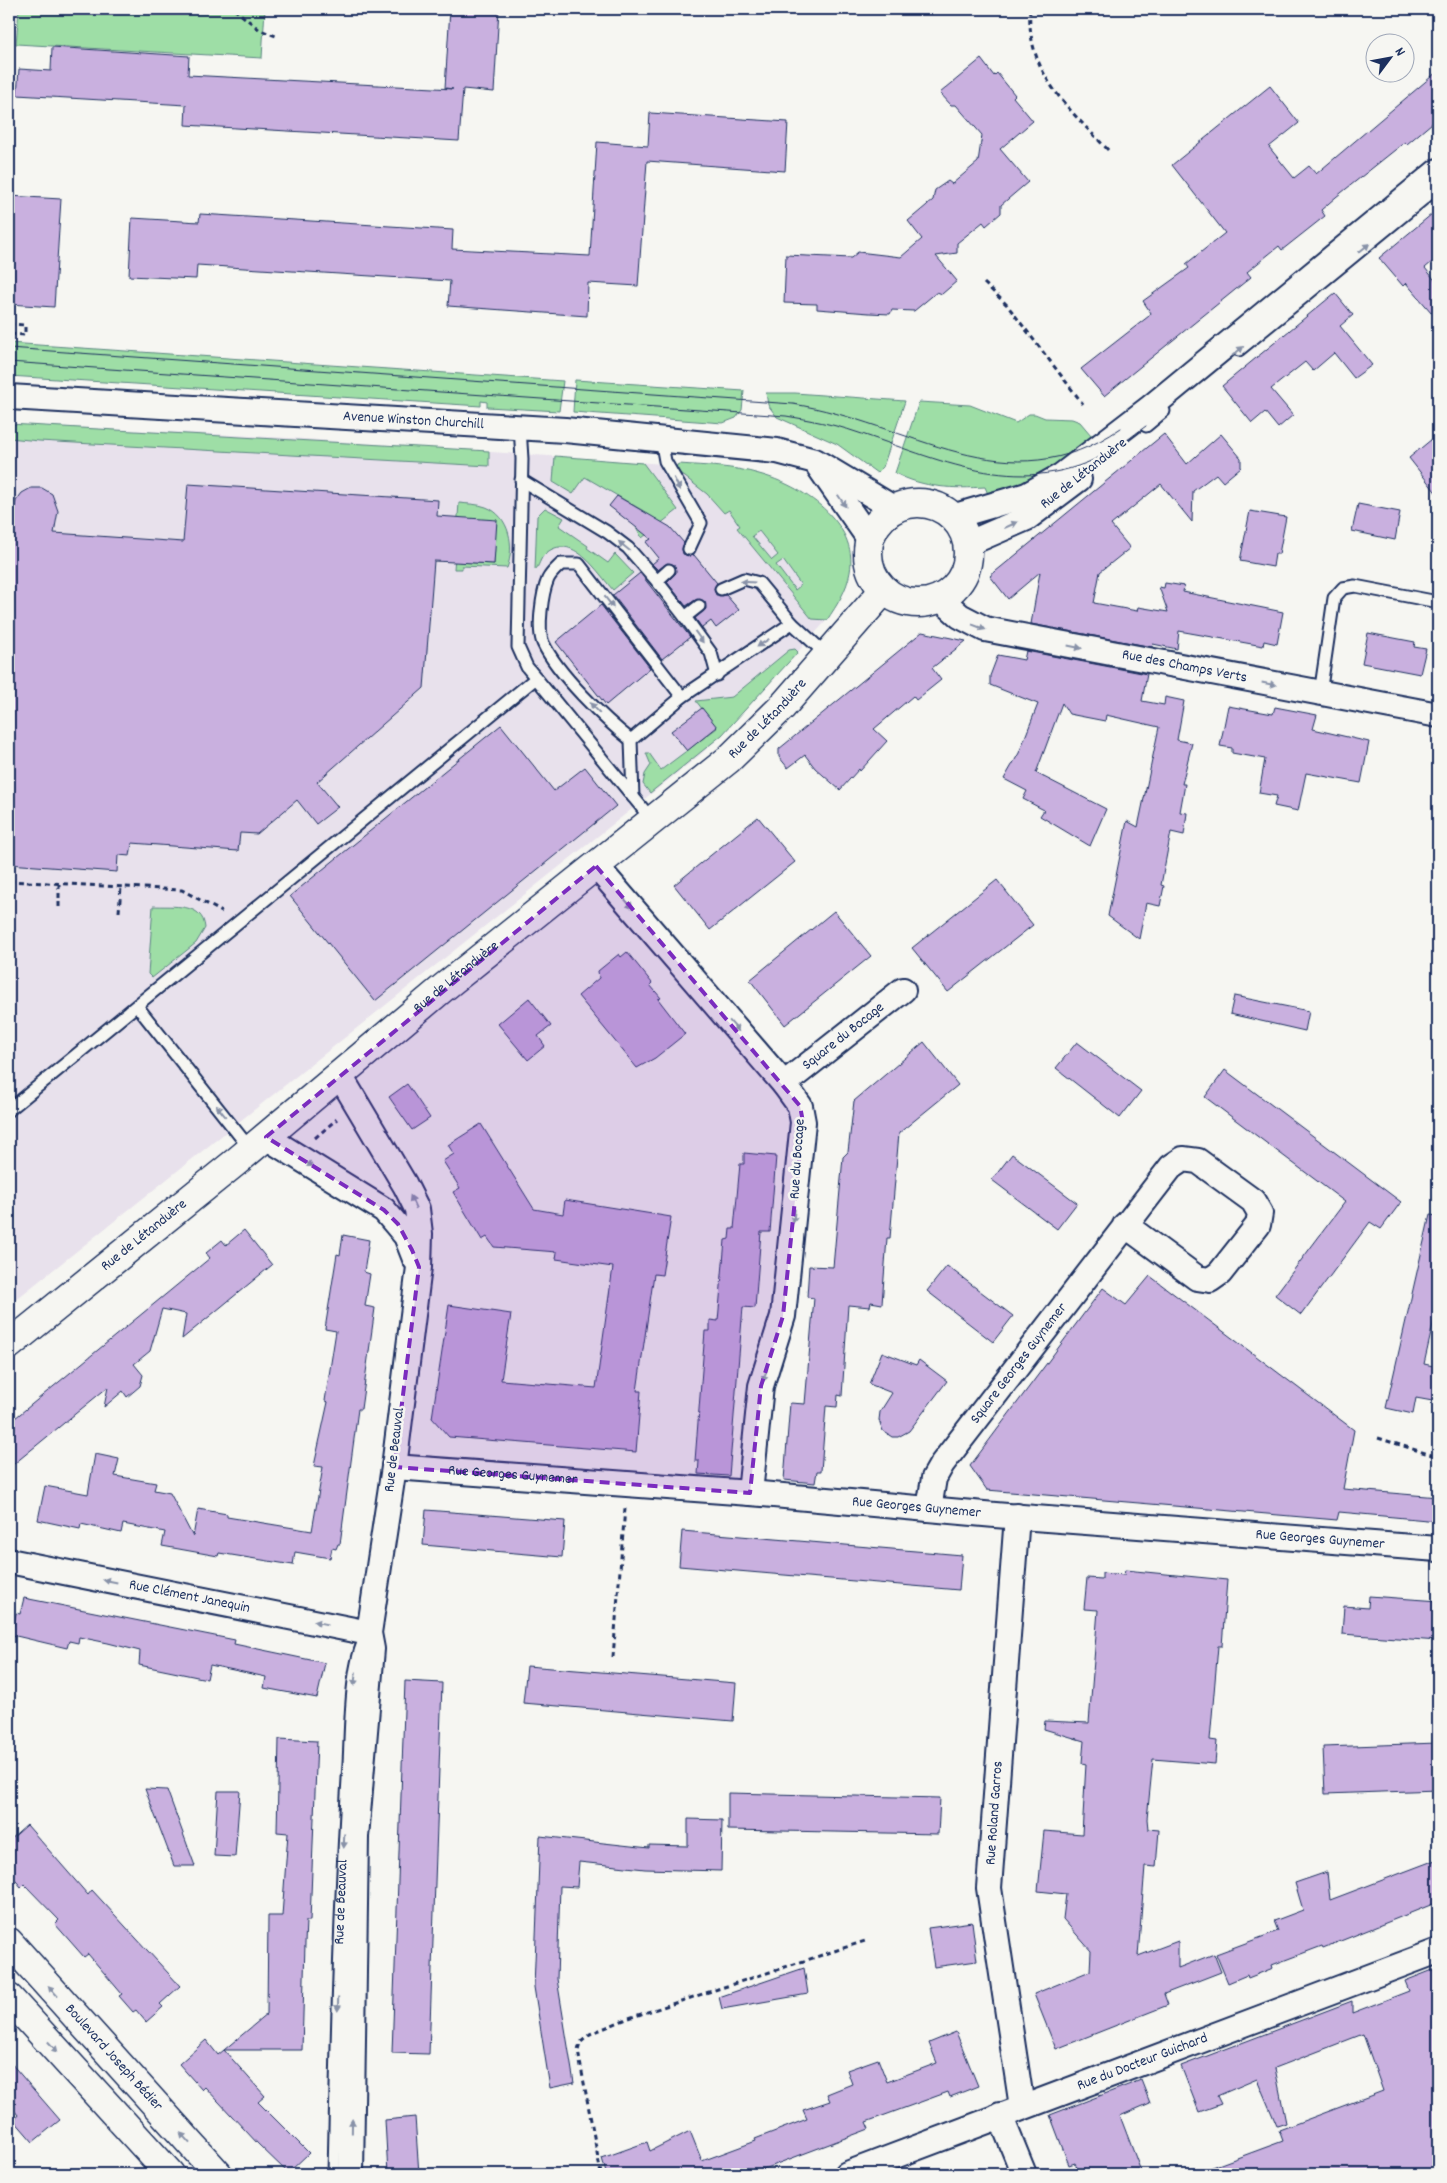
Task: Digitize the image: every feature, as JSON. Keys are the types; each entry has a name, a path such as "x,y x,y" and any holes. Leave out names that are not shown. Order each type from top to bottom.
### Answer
{"street":[{"name":"Rue de Létanduère","path":"952,518 1027,495 1061,476 1151,407 1438,171"},
{"name":"Avenue Winston Churchill","path":"9,397 520,427 776,451 815,461 895,509"},
{"name":"Rue de Létanduère","path":"967,544 1027,518 1146,426"},
{"path":"815,461 870,540"},
{"path":"910,504 925,504 942,510 952,518 961,530 967,544 967,560 962,575 952,589 940,598 915,603 899,599 884,590 871,569 868,552 870,540 882,519 895,509 910,504"},
{"name":"Rue de Létanduère","path":"9,1344 258,1144 339,1074 652,820 730,759 782,707 884,590"},
{"name":"Rue des Champs Verts","path":"940,598 960,616 985,630 1438,715"},
{"name":"Rue du Bocage","path":"596,866 784,1084 800,1106 803,1122 783,1316 761,1386 750,1492"},
{"name":"Square du Bocage","path":"784,1084 903,990"},
{"name":"Rue de Beauval","path":"339,1074 405,1185 416,1209 420,1234 419,1268 394,1467 368,1633 372,1649 356,1836 351,2174"},
{"name":"Rue de Beauval","path":"258,1144 384,1210 406,1236 419,1268"},
{"name":"Square Georges Guynemer","path":"929,1509 932,1488 938,1470 1125,1225 1171,1167 1183,1159 1198,1161 1253,1201 1260,1213 1258,1225 1220,1273 1210,1280 1197,1278 1125,1225"},
{"name":"Rue Georges Guynemer","path":"394,1467 750,1492 929,1509 1438,1549"},
{"name":"Rue Roland Garros","path":"1017,1516 989,1888 1022,2107"},
{"name":"Rue Clément Janequin","path":"9,1561 368,1633"},
{"name":"Boulevard Joseph Bédier","path":"9,1942 218,2174"},
{"name":"Rue du Docteur Guichard","path":"847,2174 1438,1951"},
{"path":"9,1998 170,2174"},
{"path":"1000,2115 1024,2174"}],"lane":[{"path":"1146,426 1438,187"},
{"path":"520,427 518,647 522,658 536,678 652,820"},
{"path":"661,439 665,461 701,523 689,549"},
{"path":"521,480 607,532 628,548 657,581 711,653 717,675"},
{"path":"633,797 631,740 596,710 554,660 542,641 544,593 549,577 561,564 579,564 682,697"},
{"path":"657,581 669,570"},
{"path":"721,589 744,579 759,583 792,623 828,656"},
{"path":"1320,694 1334,598 1343,588 1355,586 1438,602"},
{"path":"685,617 699,606"},
{"path":"631,740 682,697 792,623"},
{"path":"9,1110 536,678"},
{"path":"137,1006 258,1144"},
{"name":"Rue de Beauval","path":"334,2174 346,1807 355,1680 360,1647 368,1633"}],"path":[{"path":"234,9 260,30 276,36"},
{"path":"1030,9 1031,45 1049,84 1110,152"},
{"path":"984,283 1007,305 1083,404"},
{"path":"9,324 25,326 25,335 9,334"},
{"path":"9,881 182,890 216,907 236,924"},
{"path":"58,884 59,909"},
{"path":"119,912 121,887"},
{"path":"309,1143 343,1114"},
{"path":"1378,1438 1438,1457"},
{"path":"613,1657 626,1502"},
{"path":"601,2174 578,2051 580,2042 598,2030 670,2004 868,1940"}],"highlighted area":[{"path":"596,866 800,1106 803,1122 783,1316 761,1386 750,1493 394,1467 419,1267 398,1224 384,1210 266,1137"}],"shaded area":[{"path":"9,424 290,438 736,469 761,474 784,483 820,506 837,523 846,541 851,559 850,572 842,596 827,620 722,735 701,754 9,1305"}],"green space":[{"path":"19,9 265,9 262,58 16,44"},
{"path":"9,343 563,381 559,411 487,407 487,402 481,401 481,406 9,376"},
{"path":"575,380 744,391 742,410 736,418 723,423 573,412"},
{"path":"766,393 795,393 905,401 883,467 877,473 837,444 777,417 768,405"},
{"path":"919,402 970,405 1016,423 1029,414 1045,418 1072,419 1080,422 1091,435 1101,432 1045,477 988,494 985,487 962,488 928,485 895,473"},
{"path":"9,424 489,451 489,466 39,441 9,438"},
{"path":"555,456 643,463 678,510 642,538 636,527 647,513 585,477 573,494 553,482"},
{"path":"677,465 709,466 749,471 775,479 792,487 824,508 836,522 845,537 850,554 850,572 847,585 827,620 812,619 737,528 740,526 729,510 724,513 707,494 676,470","holes":["759,531 778,555 772,560 752,536","783,560 801,585 795,590 776,565"]},
{"path":"459,503 483,506 494,511 501,517 508,533 510,551 507,568 462,566 462,569 454,569","holes":["496,520 494,564 459,562"]},
{"path":"545,508 564,518 559,526 588,546 587,548 608,563 615,554 633,573 613,590 584,557 574,550 565,547 555,548 545,554 535,570 537,516"},
{"path":"795,649 798,652 722,735 650,793 643,784 645,774 651,765 646,753 649,753 661,770 717,728 696,701 732,697 789,650"},
{"path":"153,906 193,910 203,920 205,928 196,943 152,978 148,974"}],"building":[{"path":"450,9 499,9 494,92 463,89 459,141 185,125 186,105 17,95 19,69 51,71 52,47 189,56 188,75 453,89 445,88"},
{"path":"981,59 994,76 997,73 1015,95 1013,97 1033,121 1000,149 1028,182 1001,205 1001,213 986,226 983,222 957,243 957,253 936,256 957,281 942,294 937,292 914,311 892,310 890,314 869,313 817,309 817,304 784,303 786,255 851,258 858,252 901,257 922,239 908,221 933,200 935,190 948,181 952,184 978,162 982,135 956,105 951,105 940,93"},
{"path":"1438,71 1438,118 1407,144 1405,142 1336,197 1321,210 1325,216 1282,250 1279,246 1247,272 1251,277 1104,396 1081,369 1149,316 1151,313 1143,301 1189,268 1186,264 1225,233 1172,165 1270,86 1299,123 1269,147 1294,178 1309,166 1316,174"},
{"path":"650,113 788,122 785,171 647,161 638,286 588,283 587,316 448,306 450,281 197,265 196,279 129,276 132,218 199,222 200,214 453,230 452,249 590,256 597,142 648,146"},
{"path":"9,196 61,199 54,307 9,304"},
{"path":"1438,209 1438,257 1425,268 1438,284 1438,320 1406,283 1403,286 1379,258"},
{"path":"1335,293 1353,315 1340,326 1372,365 1354,378 1334,353 1313,371 1305,362 1271,389 1293,415 1278,428 1265,412 1252,423 1222,386"},
{"path":"1164,434 1187,464 1221,434 1241,458 1241,467 1223,482 1216,474 1193,491 1192,522 1161,484 1111,525 1130,548 1100,572 1094,603 1137,611 1138,607 1168,612 1159,587 1164,588 1165,583 1184,586 1183,592 1283,612 1277,644 1264,641 1263,646 1179,631 1177,649 1153,644 1152,647 1031,624 1040,572 1008,599 990,576"},
{"path":"1438,434 1438,495 1409,458"},
{"path":"188,484 438,500 437,516 497,520 494,564 434,561 424,688 317,782 338,807 316,824 297,800 257,834 240,833 238,851 132,843 130,856 118,855 117,872 9,864 9,530 11,530 16,501 22,493 31,488 42,488 52,494 58,511 54,533 183,542"},
{"path":"617,496 670,527 684,543 683,554 694,555 717,583 714,589 716,595 726,595 739,610 716,628 711,621 702,628 695,618 706,609 705,602 697,599 686,606 667,582 676,573 675,565 667,563 658,570 652,564 659,558 646,542 651,539 609,506"},
{"path":"1358,504 1400,512 1395,540 1352,531"},
{"path":"1250,511 1286,517 1279,554 1275,554 1273,567 1240,561"},
{"path":"640,573 690,637 662,659 613,595"},
{"path":"601,605 650,668 606,705 556,642"},
{"path":"922,632 966,641 932,668 941,680 916,700 913,696 874,729 887,741 860,771 859,769 840,790 815,768 805,755 788,768 779,757 779,749"},
{"path":"1368,633 1415,642 1414,647 1426,649 1420,674 1362,663"},
{"path":"1026,651 1147,674 1142,701 1164,705 1165,697 1184,701 1177,740 1192,743 1182,784 1185,784 1180,812 1187,813 1184,835 1171,832 1161,885 1164,886 1160,906 1146,903 1139,939 1108,916 1127,821 1138,827 1159,727 1106,715 1105,721 1069,714 1062,703 1036,773 1106,809 1090,846 1040,816 1044,810 1023,799 1027,791 1004,779 1019,753 1038,704 990,685 990,676 998,655 1024,660"},
{"path":"1228,706 1273,714 1275,707 1317,715 1313,729 1369,742 1361,783 1306,773 1298,811 1274,806 1277,796 1259,793 1265,759 1232,753 1232,748 1220,746"},
{"path":"702,708 717,727 687,751 671,731"},
{"path":"501,725 554,791 585,767 616,806 375,1001 290,896"},
{"path":"758,817 795,862 710,930 674,885"},
{"path":"997,880 1033,925 948,992 912,948"},
{"path":"834,911 871,956 785,1025 750,980"},
{"path":"627,952 652,983 650,985 661,998 658,999 685,1034 655,1058 637,1068 578,996 599,978 598,971 619,954 621,957"},
{"path":"1234,996 1309,1011 1305,1031 1230,1014"},
{"path":"529,998 551,1026 538,1036 545,1046 528,1060 498,1024"},
{"path":"924,1042 958,1085 899,1133 890,1238 887,1238 882,1304 871,1302 870,1307 848,1305 842,1396 838,1395 837,1407 826,1406 821,1471 817,1471 815,1483 784,1480 790,1403 805,1404 814,1298 807,1297 809,1266 833,1267 843,1157 848,1152 854,1101"},
{"path":"1077,1042 1141,1091 1120,1118 1056,1068"},
{"path":"1225,1070 1401,1202 1381,1229 1370,1222 1301,1315 1275,1295 1345,1202 1205,1097"},
{"path":"407,1084 430,1118 412,1130 389,1097"},
{"path":"481,1124 534,1209 563,1214 565,1200 671,1217 662,1275 654,1274 637,1391 641,1391 636,1452 449,1437 432,1418 449,1305 511,1314 501,1380 596,1388 613,1267 556,1259 557,1252 494,1247 487,1237 482,1240 453,1192 460,1188 443,1161 454,1154 448,1145"},
{"path":"744,1153 776,1156 770,1232 761,1232 755,1308 743,1307 729,1476 698,1474 699,1461 695,1461 705,1331 710,1331 710,1320 718,1321 725,1240 729,1239 730,1229 734,1229 740,1164 744,1164"},
{"path":"1012,1154 1077,1203 1057,1229 992,1180"},
{"path":"1430,1215 1438,1216 1438,1302 1424,1364 1438,1367 1438,1402 1416,1398 1413,1414 1386,1408"},
{"path":"244,1230 272,1265 182,1339 186,1314 162,1309 150,1351 134,1364 143,1375 140,1386 127,1397 123,1391 104,1407 108,1387 9,1468 9,1423 210,1258 206,1253 222,1240 226,1245"},
{"path":"343,1235 369,1240 364,1272 370,1274 365,1306 375,1308 361,1409 358,1409 340,1544 338,1544 336,1549 332,1548 330,1558 295,1552 293,1565 219,1553 218,1556 162,1546 165,1532 123,1524 121,1533 81,1524 80,1529 38,1520 45,1486 88,1494 95,1454 119,1459 115,1476 156,1483 154,1490 170,1493 193,1537 198,1509 227,1514 227,1517 312,1531 323,1467 314,1466 328,1402 325,1401 336,1331 325,1329 337,1254 340,1255"},
{"path":"947,1266 1013,1316 993,1342 927,1291"},
{"path":"1150,1276 1354,1430 1343,1489 1438,1497 1438,1521 1339,1512 1337,1520 987,1490 970,1466 1103,1288 1126,1305"},
{"path":"882,1352 916,1365 919,1360 947,1381 909,1431 898,1437 892,1437 883,1431 879,1420 880,1412 892,1393 869,1384"},
{"path":"426,1510 565,1521 562,1557 423,1545"},
{"path":"682,1531 962,1555 959,1590 679,1566"},
{"path":"1125,1570 1227,1580 1222,1646 1218,1646 1210,1740 1217,1741 1215,1764 1153,1759 1147,1819 1148,1829 1159,1830 1156,1867 1145,1866 1138,1956 1178,1941 1178,1968 1214,1954 1221,1972 1164,1994 1168,2005 1056,2049 1034,1994 1090,1971 1091,1951 1063,1919 1066,1894 1038,1891 1044,1831 1082,1834 1086,1764 1082,1763 1084,1741 1044,1729 1045,1721 1089,1723 1098,1610 1084,1609 1087,1578 1102,1579 1102,1573 1124,1575"},
{"path":"1369,1596 1438,1601 1438,1641 1342,1634 1344,1606 1368,1608"},
{"path":"24,1598 235,1640 234,1644 325,1663 317,1698 264,1688 266,1677 210,1665 207,1679 139,1665 140,1651 79,1637 78,1643 69,1641 67,1648 12,1635 16,1613 20,1614"},
{"path":"527,1666 736,1683 733,1721 523,1703"},
{"path":"405,1681 442,1683 429,2054 392,2053"},
{"path":"279,1739 317,1741 310,1921 306,1921 302,2050 224,2050 265,2096 258,2102 309,2153 288,2173 205,2087 202,2090 179,2064 206,2040 218,2055 267,2014 268,1916 282,1916 288,1833 277,1832"},
{"path":"1438,1743 1438,1790 1325,1794 1323,1747"},
{"path":"145,1789 167,1790 195,1866 174,1866"},
{"path":"218,1791 240,1791 235,1857 214,1856"},
{"path":"728,1793 940,1798 938,1834 728,1830"},
{"path":"688,1819 722,1820 721,1871 645,1869 579,1862 577,1887 560,1886 557,1979 574,2083 550,2088 534,1987 540,1836 649,1848 649,1845 688,1846"},
{"path":"27,1825 88,1895 92,1890 180,1986 160,2004 163,2007 146,2022 136,2010 133,2012 119,1996 122,1994 88,1954 84,1957 55,1924 59,1920 24,1884 21,1887 9,1872 9,1841"},
{"path":"1438,1859 1438,1902 1323,1948 1322,1946 1272,1965 1273,1968 1248,1978 1247,1975 1228,1983 1216,1954 1278,1931 1274,1921 1303,1910 1295,1883 1327,1872 1330,1900"},
{"path":"972,1922 977,1961 934,1967 928,1928"},
{"path":"804,1968 808,1994 722,2009 719,1997"},
{"path":"1438,1968 1438,2174 1199,2174 1199,2172 1283,2141 1279,2130 1383,2091 1363,2034 1275,2068 1286,2123 1277,2126 1257,2079 1217,2096 1221,2104 1199,2112 1181,2066 1352,2001 1352,2013 1409,1991 1405,1981"},
{"path":"956,2032 978,2086 950,2097 948,2092 866,2122 869,2129 750,2174 604,2174 606,2173 602,2158 647,2142 650,2151 690,2131 702,2161 756,2141 755,2139 807,2119 803,2110 830,2101 827,2094 852,2084 847,2070 878,2059 887,2082 937,2063 929,2043"},
{"path":"9,2061 60,2120 33,2142 14,2120 18,2115 9,2104"},
{"path":"1141,2080 1150,2103 1120,2116 1142,2174 1080,2174 1075,2163 1069,2165 1050,2115"},
{"path":"415,2117 419,2174 388,2174 385,2120"}],"tram line":[{"path":"9,348 793,404 836,413 959,452 998,460 1039,460 1079,450 1121,428"},
{"path":"9,362 786,416 847,429 948,463 1008,474 1039,474 1070,468 1108,453 1146,426"}]}
